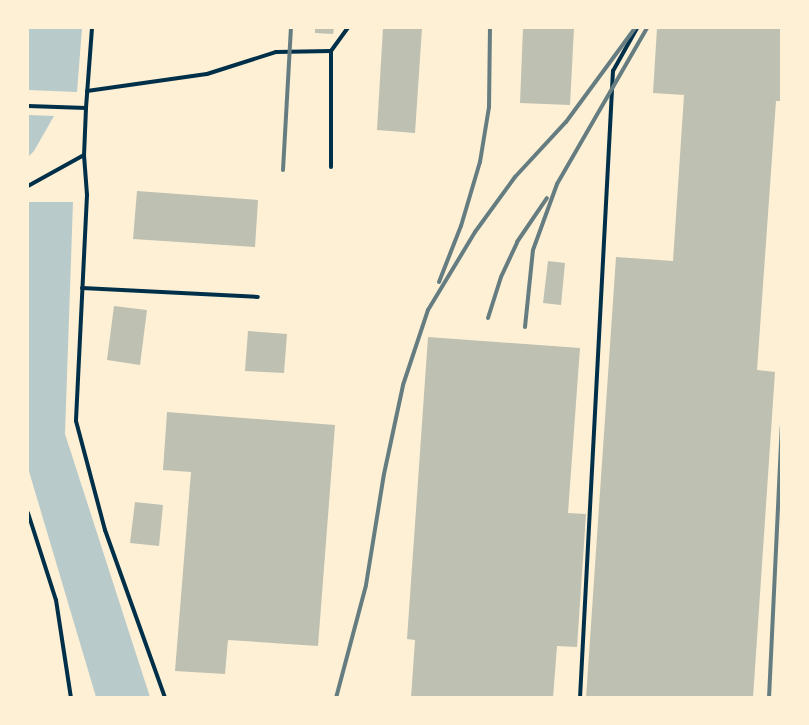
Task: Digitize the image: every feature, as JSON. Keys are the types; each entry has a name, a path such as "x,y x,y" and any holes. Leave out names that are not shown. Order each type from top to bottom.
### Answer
{"lane":[{"path":"92,28 84,155 87,195 76,421 105,530 165,698"},
{"path":"331,167 331,51 348,28"},
{"path":"580,698 613,71 637,28"},
{"path":"87,90 207,74 276,52 331,51"},
{"path":"28,106 86,108"},
{"path":"28,186 84,155"},
{"path":"82,288 258,297"},
{"path":"28,513 56,600 71,698"}],"shaded area":[{"path":"28,28 82,28 77,92 28,90"},
{"path":"28,115 54,116 34,151 28,157"},
{"path":"28,202 73,202 65,434 150,697 96,697 28,468"}],"building":[{"path":"315,28 334,28 333,34 315,33"},
{"path":"383,28 422,28 415,133 377,130"},
{"path":"523,28 574,28 570,105 520,103"},
{"path":"657,28 782,28 782,101 776,101 757,370 775,372 753,698 586,698 616,257 673,261 684,95 653,93"},
{"path":"137,191 258,200 255,247 133,239"},
{"path":"548,261 565,263 561,305 543,303"},
{"path":"114,306 147,310 140,365 107,360"},
{"path":"248,331 287,334 284,373 245,371"},
{"path":"428,337 580,348 568,513 586,514 577,647 557,646 553,698 411,698 415,640 407,639"},
{"path":"167,412 335,425 318,646 228,640 225,674 175,671 191,472 163,470"},
{"path":"135,502 163,505 159,546 130,543"}],"railway":[{"path":"283,170 291,28"},
{"path":"439,282 461,226 480,162 489,107 490,28"},
{"path":"336,698 366,585 384,474 403,385 428,310 475,232 515,177 566,122 635,28"},
{"path":"525,327 533,250 557,184 647,28"},
{"path":"488,318 501,277 517,242 547,198"},
{"path":"769,698 782,426"}]}
